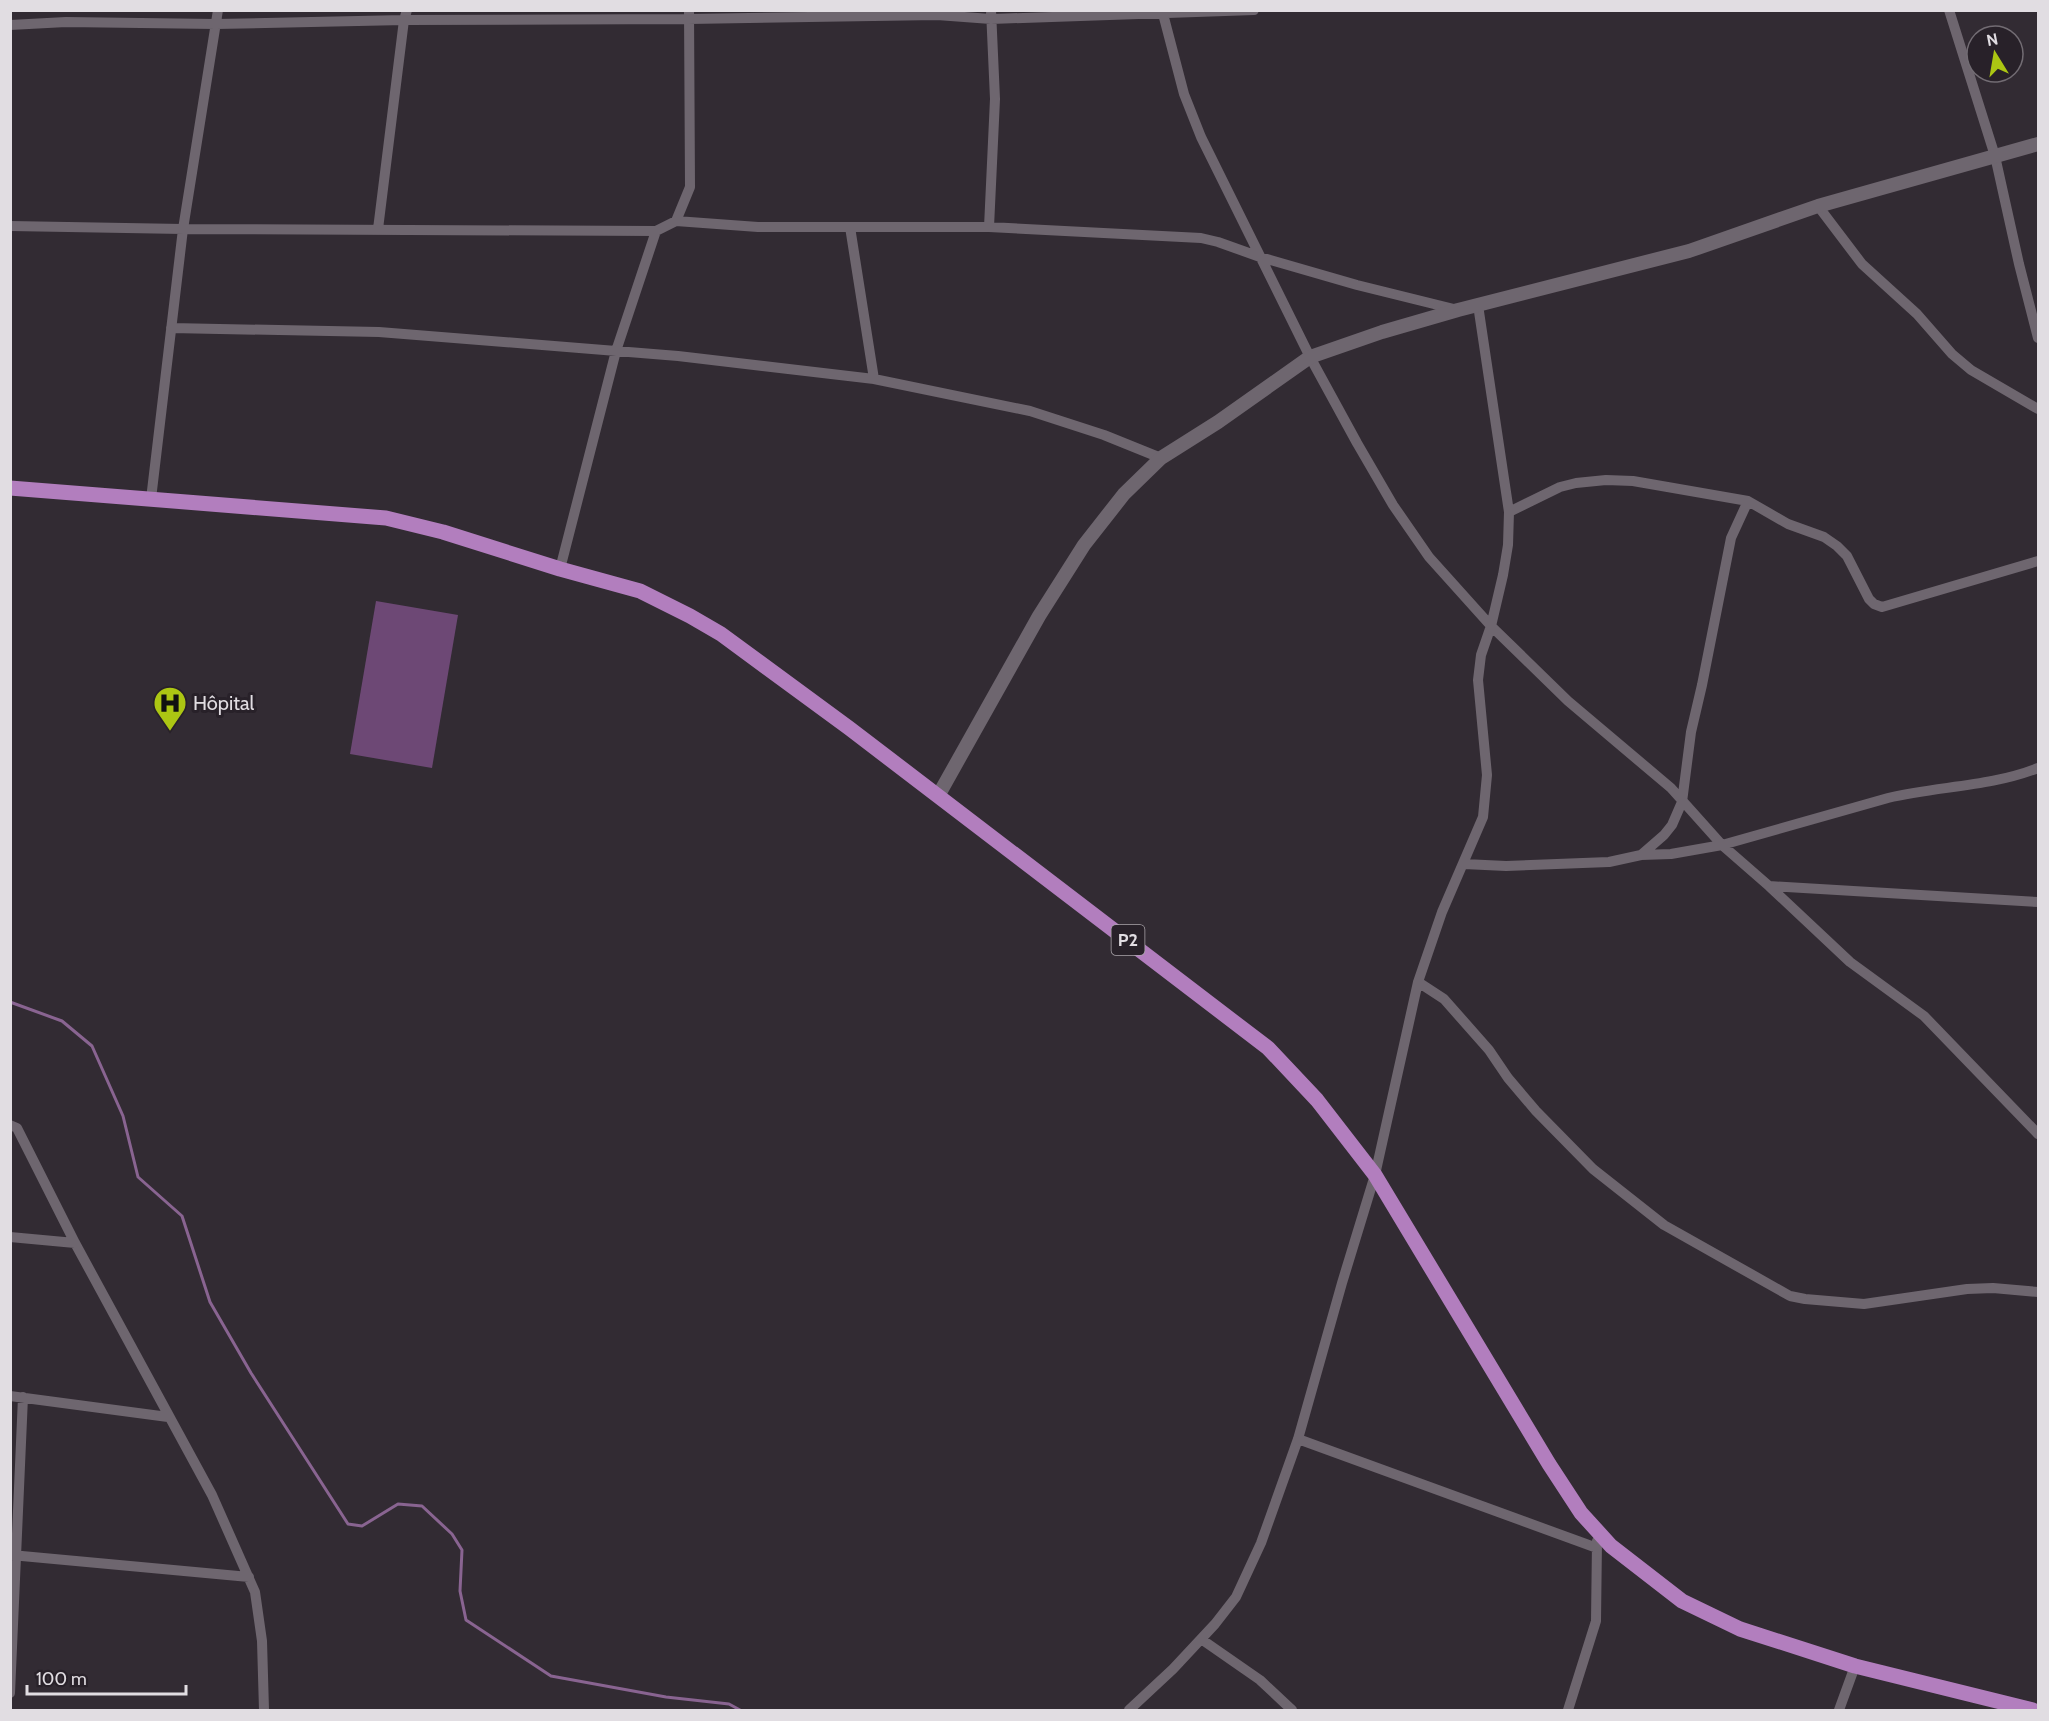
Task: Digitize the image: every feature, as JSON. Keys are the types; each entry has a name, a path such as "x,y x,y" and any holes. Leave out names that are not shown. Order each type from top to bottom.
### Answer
{"main road":[{"path":"938,796 1039,616 1084,545 1124,494 1161,458 1218,422 1310,357 1382,332 1458,310 1689,251 1818,206 2038,144"},
{"name":"P2","path":"10,488 386,518 443,532 560,569 640,591 690,616 730,641 938,796 1268,1048 1317,1100 1375,1175 1549,1464 1581,1513 1620,1553 1682,1601 1740,1629 1855,1666 2033,1710"}],"street":[{"path":"151,499 183,229 218,10"},
{"path":"10,25 66,22 216,24 405,15 937,13 991,15 1254,10"},
{"path":"1949,10 1995,156 2038,338"},
{"path":"1162,12 1184,94 1201,136 1260,258 1310,357 1393,505 1429,556 1491,626 1568,701 1671,788 1722,845 1770,885 1850,962 1924,1016 2038,1134"},
{"path":"378,229 405,15"},
{"path":"676,221 690,187 689,15"},
{"path":"989,227 995,99 991,15"},
{"path":"1818,206 1862,264 1917,314 1952,354 1971,370 2038,409"},
{"path":"10,226 656,231 676,221 758,227 989,227 1201,238 1260,258 1458,310"},
{"path":"850,227 874,379"},
{"path":"560,569 616,351 656,231"},
{"path":"1129,1710 1201,1639 1236,1598 1250,1572 1298,1439 1375,1175 1418,982 1446,903 1483,817 1487,775 1478,680 1481,656 1491,626 1508,545 1509,512 1478,305"},
{"path":"171,328 379,332 616,351 874,379 1030,411 1104,435 1161,458"},
{"path":"1509,512 1560,488 1576,483 1606,480 1633,481 1748,501 1788,525 1824,537 1838,546 1847,556 1869,599 1882,607 2038,561"},
{"path":"1641,855 1672,825 1682,802 1690,732 1702,684 1731,538 1748,501"},
{"path":"1464,864 1506,866 1609,862 1641,855 1664,855 1722,845 1913,792 1981,783 2023,774 2038,768"},
{"path":"1770,885 2038,902"},
{"path":"1418,982 1444,999 1489,1050 1508,1078 1536,1111 1593,1169 1664,1225 1790,1296 1864,1304 1968,1289 1993,1288 2038,1292"},
{"path":"10,1125 17,1128 75,1243 212,1495 249,1577 259,1607 264,1710"},
{"path":"10,1237 75,1243"},
{"path":"10,1396 168,1417"},
{"path":"10,1693 14,1555 23,1397"},
{"path":"1298,1439 1597,1548"},
{"path":"1568,1710 1596,1621 1596,1530"},
{"path":"14,1555 249,1577"},
{"path":"1201,1639 1260,1680 1292,1710"},
{"path":"1839,1710 1855,1666"}],"shaded area":[{"path":"376,601 458,615 432,768 350,754"}],"waterway":[{"path":"10,1002 62,1021 92,1046 123,1116 138,1177 182,1216 210,1302 251,1373 348,1524 362,1526 398,1504 422,1506 452,1534 462,1550 460,1591 466,1620 551,1676 666,1697 729,1704 740,1710"}],"place":[{"name":"Hôpital","path":"170,732"}]}
